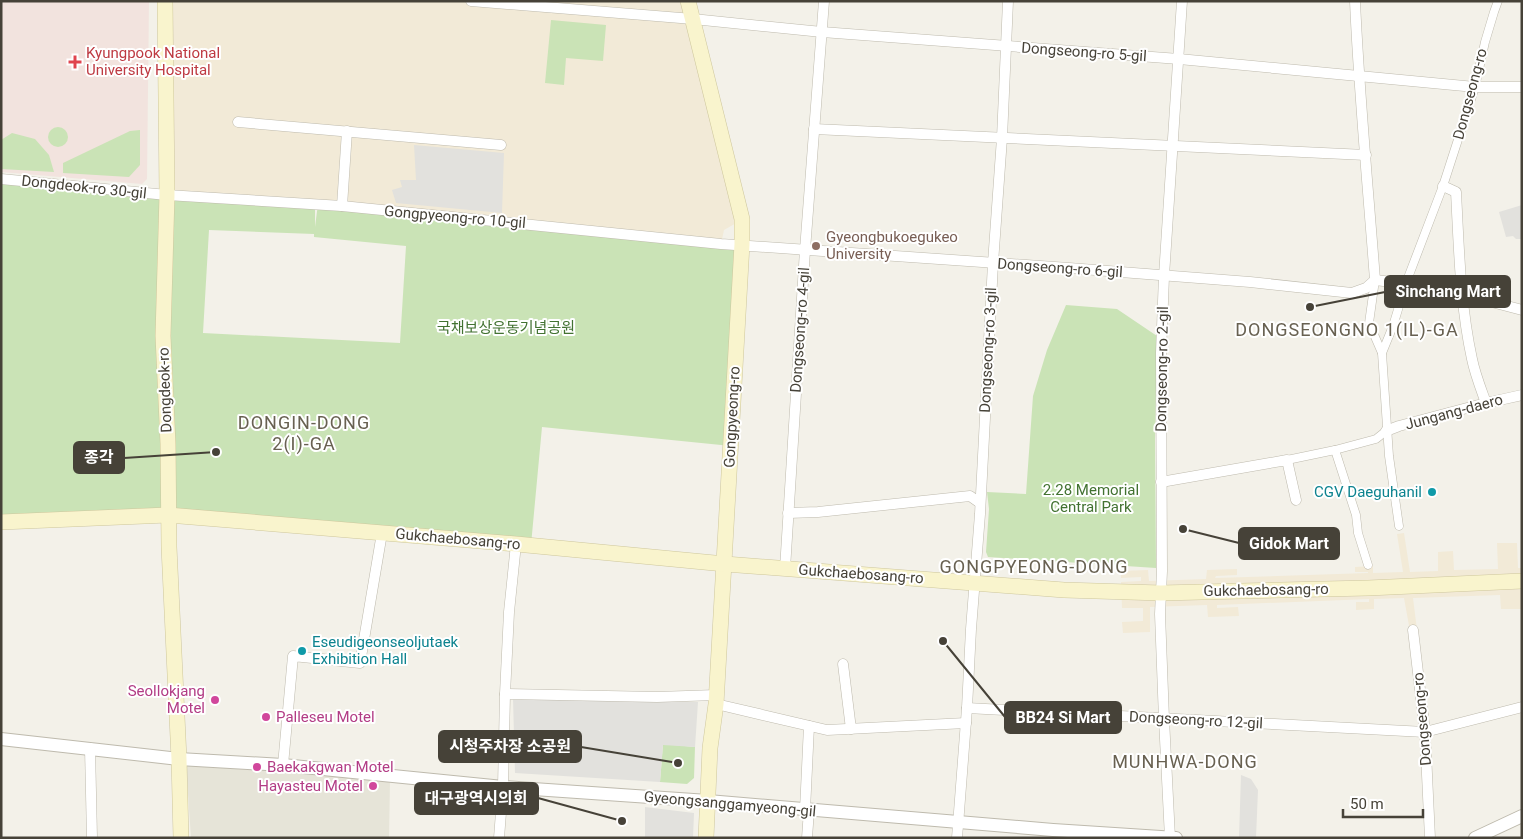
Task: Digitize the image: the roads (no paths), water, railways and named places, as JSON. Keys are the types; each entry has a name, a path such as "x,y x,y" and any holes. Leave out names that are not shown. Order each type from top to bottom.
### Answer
{"main road":[{"name":"Dongdeok-ro","path":"166,1 167,195 163,336 181,838"},
{"name":"Gongpyeong-ro","path":"688,1 742,220 725,564 716,700 710,748 706,838"},
{"name":"Gukchaebosang-ro","path":"1,522 168,515 382,532 725,564 1064,590 1161,593 1400,587 1522,581"}],"street":[{"name":"Dongseong-ro 5-gil","path":"470,1 693,19 822,32 1179,59 1475,87"},
{"name":"Dongseong-ro 4-gil","path":"785,569 805,250 824,1"},
{"name":"Dongseong-ro 3-gil","path":"956,838 966,723 980,503 992,263 1002,138 1008,1"},
{"name":"Dongseong-ro 2-gil","path":"1170,838 1160,614 1161,353 1164,276 1182,1"},
{"path":"1355,1 1375,280 1461,290 1484,300 1522,310"},
{"name":"Dongseong-ro","path":"1382,353 1443,186 1475,87 1485,42 1498,1"},
{"path":"1475,87 1522,87"},
{"path":"238,122 347,130 501,145"},
{"path":"814,129 1366,155"},
{"path":"342,206 347,130"},
{"name":"Dongdeok-ro 30-gil","path":"1,179 167,195"},
{"path":"1443,186 1456,192 1461,290 1472,362 1486,403"},
{"name":"Gongpyeong-ro 10-gil","path":"167,195 342,206 722,244 742,244"},
{"name":"Dongseong-ro 6-gil","path":"742,244 1250,282 1352,293 1366,288 1375,280"},
{"name":"Dongseong-ro","path":"1375,280 1369,323 1382,353 1386,431 1399,526"},
{"name":"Jungang-daero","path":"1386,431 1399,426 1522,395"},
{"path":"1161,482 1335,450 1376,439 1386,431"},
{"path":"1335,450 1356,515 1358,532 1368,565"},
{"path":"1287,460 1296,500"},
{"path":"788,513 818,512 970,496 980,503"},
{"name":"Gukchaebosang-ro","path":"283,765 293,656 360,663 382,532"},
{"path":"500,838 509,612 516,544"},
{"name":"Dongseong-ro","path":"1413,630 1425,732 1430,838"},
{"path":"843,664 851,729"},
{"path":"505,694 716,700 827,730 966,723"},
{"path":"1425,732 1522,706"},
{"name":"Dongseong-ro 12-gil","path":"967,708 1425,732"},
{"path":"807,838 809,726"},
{"name":"Gyeongsanggamyeong-gil","path":"1,739 179,758 283,765 503,787 708,801 958,822 1053,834 1176,838"},
{"path":"90,748 92,838"},
{"path":"1475,838 1522,816"}],"place":[{"name":"Kyungpook National University Hospital","path":"75,62"},
{"name":"Gyeongbukoegukeo University","path":"816,246"},
{"name":"Sinchang Mart","path":"1310,307"},
{"name":"종각","path":"216,452"},
{"name":"CGV Daeguhanil","path":"1432,492"},
{"name":"Gidok Mart","path":"1183,529"},
{"name":"BB24 Si Mart","path":"943,641"},
{"name":"Eseudigeonseoljutaek Exhibition Hall","path":"302,651"},
{"name":"Seollokjang Motel","path":"215,700"},
{"name":"Palleseu Motel","path":"266,717"},
{"name":"시청주차장 소공원","path":"678,763"},
{"name":"Baekakgwan Motel","path":"257,767"},
{"name":"Hayasteu Motel","path":"373,786"},
{"name":"대구광역시의회","path":"622,821"}],"district":[{"name":"DONGSEONGNO 1(IL)-GA","path":"1347,330"},
{"name":"DONGIN-DONG 2(I)-GA","path":"304,433"},
{"name":"GONGPYEONG-DONG","path":"1034,567"},
{"name":"MUNHWA-DONG","path":"1185,762"}],"park label":[{"name":"국채보상운동기념공원","path":"506,328"},
{"name":"2.28 Memorial Central Park","path":"1091,498"}]}
